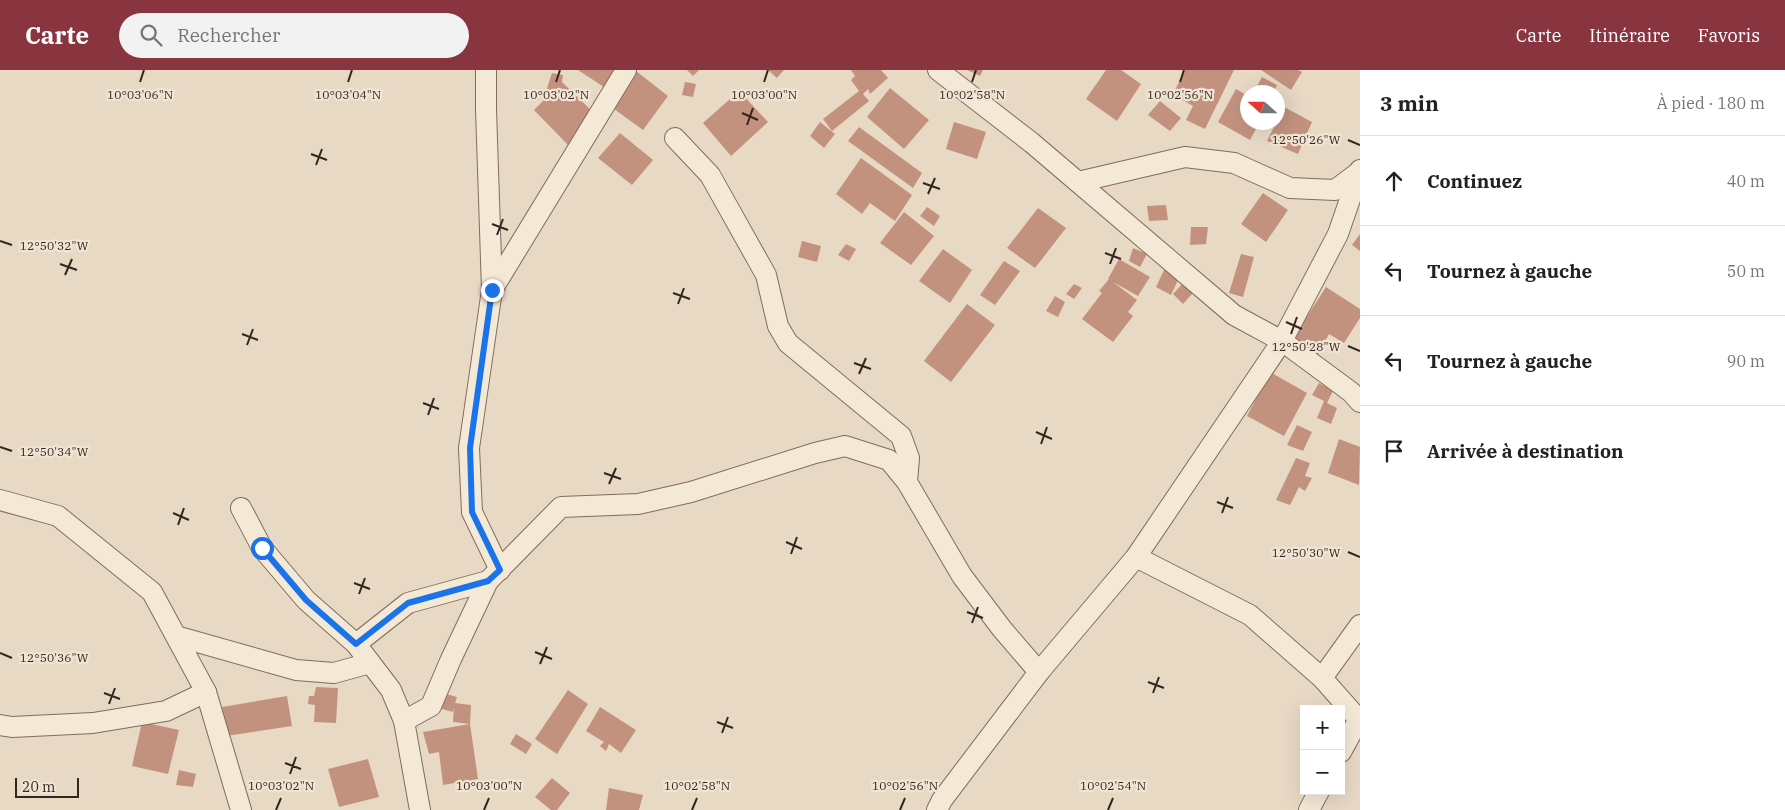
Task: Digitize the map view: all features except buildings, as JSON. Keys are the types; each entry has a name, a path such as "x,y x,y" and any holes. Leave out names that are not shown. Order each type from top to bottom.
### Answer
{"street":[{"path":"486,70 492,290 470,448 470,467 472,512 494,575"},
{"path":"492,290 626,70"},
{"path":"938,70 1032,143 1234,315 1282,341 1351,392 1360,402"},
{"path":"675,138 710,175 766,275 778,326 788,344 901,436 909,458 907,482"},
{"path":"1078,182 1185,157 1234,163 1290,188 1335,190 1360,171"},
{"path":"937,810 947,793 1039,672 1136,557 1282,341 1338,234 1360,171"},
{"path":"404,721 431,706 451,659 494,575 561,507 638,504 691,492 815,453 845,446 890,460 907,482 962,576 1002,630 1039,672"},
{"path":"0,500 58,516 152,592 206,692 241,810"},
{"path":"241,508 262,548 300,592 356,644 390,690 404,721 420,810"},
{"path":"1136,557 1250,615 1322,678 1360,720 1342,750"},
{"path":"356,644 408,603 494,575"},
{"path":"1322,678 1360,626"},
{"path":"176,636 296,670 334,673 370,663"},
{"path":"0,725 12,727 93,723 166,711 206,692"},
{"path":"1309,810 1317,795"}],"route":[{"path":"262,548 306,600 356,644 408,603 488,581 500,570 472,512 470,448 492,290"}]}
